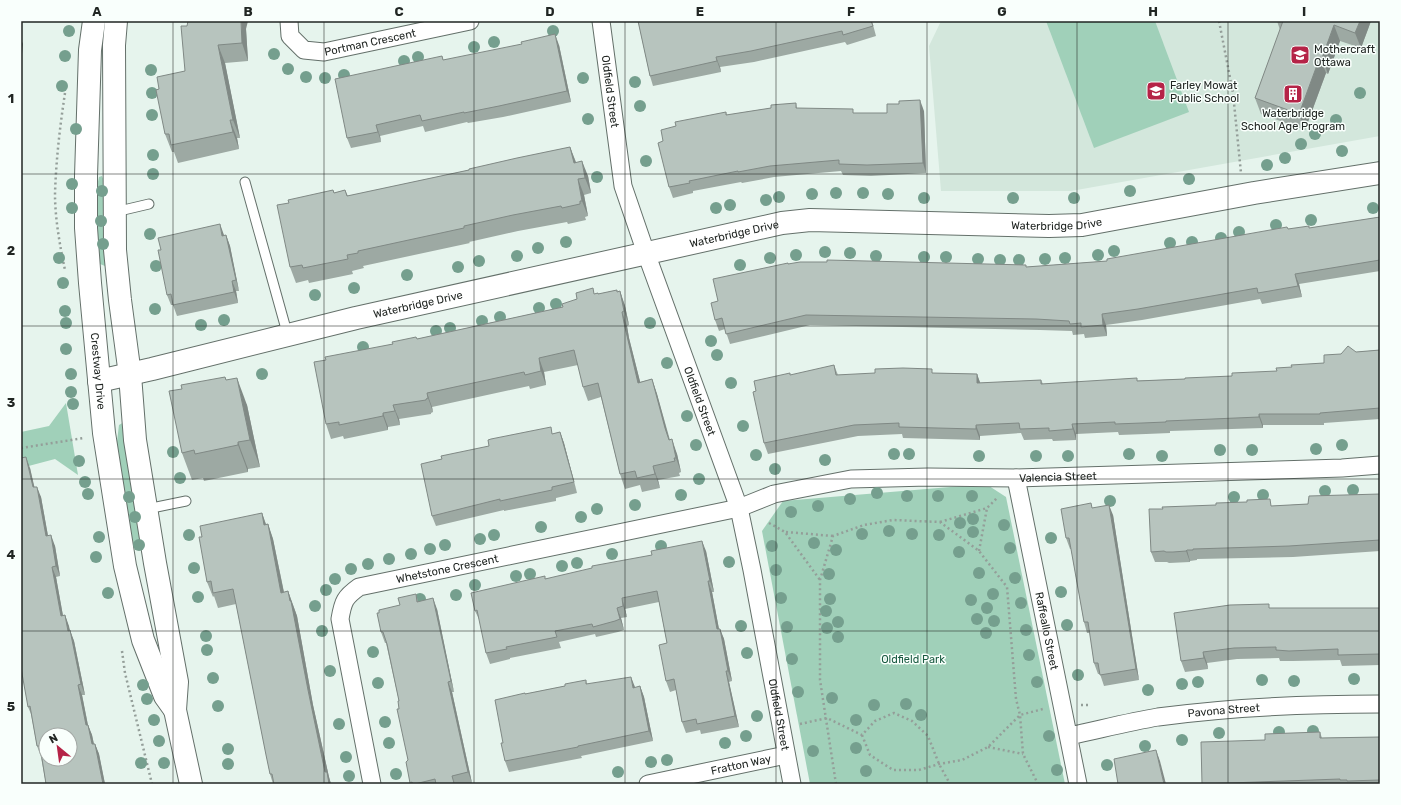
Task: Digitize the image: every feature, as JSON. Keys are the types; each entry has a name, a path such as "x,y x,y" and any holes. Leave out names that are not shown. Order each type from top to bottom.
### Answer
{"street":[{"name":"Crestway Drive","path":"94,21 90,58 86,176 86,228 104,433 125,566 143,640 165,696 175,710"},
{"name":"Crestway Drive","path":"116,21 114,45 115,213 117,264 130,375 135,440 177,682 175,710 191,784"},
{"name":"Portman Crescent","path":"289,21 290,36 304,50 324,52 470,21"},
{"name":"Oldfield Street","path":"600,21 623,186 739,508 792,784"},
{"name":"Waterbridge Drive","path":"99,381 130,375 356,318 782,223 810,220 1049,226 1082,225 1380,172"},
{"name":"Valencia Street","path":"739,508 774,494 851,479 928,477 1016,478 1342,468 1380,465"},
{"name":"Raffeallo Street","path":"1016,478 1078,784"},
{"name":"Whetstone Crescent","path":"372,784 340,619 342,606 349,594 360,587 739,508"},
{"name":"Pavona Street","path":"1068,736 1156,718 1223,710 1316,704 1380,704"},
{"name":"Fratton Way","path":"648,784 786,755"}],"lane":[{"path":"245,182 288,336"},
{"path":"115,213 149,204"},
{"path":"147,509 186,501"}],"path":[{"path":"1219,21 1233,93 1244,195"},
{"path":"21,448 85,438 104,433"},
{"path":"769,523 786,532 833,536 864,525 893,520 940,522 987,508 979,551"},
{"path":"940,522 979,551 1007,587 1016,700 1020,715 1023,754 1038,784"},
{"path":"786,532 820,580"},
{"path":"833,536 820,580 820,680 836,784"},
{"path":"781,728 827,718 862,735 870,754 892,770 919,770 939,764 962,760 988,747 1020,715 1062,705 1089,705"},
{"path":"862,735 875,721 894,713 912,721 928,736 939,764 950,784"},
{"path":"988,747 1023,754"}],"shaded area":[{"name":"Farley Mowat Public School","path":"941,21 1380,21 1380,136 1071,191 941,191 929,46"}],"green space":[{"path":"1046,21 1155,21 1189,112 1094,148"},
{"path":"102,176 104,181 109,263 105,266 100,264 97,256 93,204 99,177"},
{"path":"66,403 78,475 55,459 21,468 21,432 49,426"},
{"path":"124,422 142,540 141,547 136,548 131,545 115,458 119,425"},
{"name":"Oldfield Park","path":"986,484 1006,497 1065,784 810,784 762,531 783,501"}],"building":[{"path":"188,21 241,21 242,43 218,45 233,120 230,120 233,132 171,145 169,134 165,134 156,90 159,89 157,77 185,71 181,26 187,26"},
{"path":"638,21 871,21 873,26 843,35 842,31 716,57 717,61 650,76"},
{"path":"1283,21 1360,21 1355,33 1334,25 1322,58 1320,57 1299,114 1255,98"},
{"path":"555,34 567,91 422,121 420,115 376,125 378,132 347,138 335,79 442,56 443,60 522,44 521,42"},
{"path":"920,100 923,163 867,165 839,164 839,160 770,166 689,181 690,183 669,187 658,143 663,141 661,130 676,126 675,122 726,112 726,115 771,108 771,105 796,103 796,108 853,109 853,113 887,113 887,104 899,104 899,101"},
{"path":"570,147 574,163 582,161 585,178 578,179 582,201 580,201 580,204 513,215 464,226 464,228 358,251 358,253 347,255 348,259 303,268 302,265 290,267 277,205 289,203 288,200 333,190 334,193 345,190 347,196"},
{"path":"1380,217 1380,260 1295,274 1298,286 1258,293 1257,288 1102,314 1103,325 1081,327 1081,323 1070,324 1069,321 1036,319 806,315 726,334 722,318 715,320 711,303 718,301 713,279 788,263 827,262 827,260 1026,265 1026,267 1107,261 1107,259 1287,227 1288,229 1309,226 1309,228"},
{"path":"220,224 222,236 226,235 236,280 232,281 234,292 173,305 171,294 167,295 158,250 161,250 158,238"},
{"path":"593,288 594,294 617,290 617,292 620,291 624,311 622,312 624,323 638,383 652,379 669,440 672,439 676,458 674,458 675,461 653,466 655,474 637,478 635,471 620,474 598,383 583,387 574,350 539,358 541,371 525,375 524,372 427,393 428,398 426,400 393,405 395,411 383,413 383,416 339,425 339,422 326,424 314,362 326,360 325,357 393,344 392,342 416,337 417,339 563,307 562,304 577,299 576,293"},
{"path":"1348,346 1356,352 1380,350 1380,408 1320,414 1259,414 1259,417 1166,422 1072,424 1073,429 1049,431 1049,428 1020,429 1019,423 976,425 976,429 899,427 899,423 854,425 764,443 753,392 756,391 754,381 834,365 836,375 875,373 875,369 932,369 932,373 977,374 977,383 1041,380 1041,384 1137,378 1137,381 1232,376 1232,373 1277,371 1276,368 1292,367 1291,365 1324,363 1324,355 1341,354"},
{"path":"225,377 226,380 237,378 250,440 238,442 238,445 195,454 194,450 182,453 169,391 182,389 181,385"},
{"path":"551,427 552,434 560,432 574,482 552,487 552,490 500,501 500,499 432,516 421,464 442,459 441,456 489,446 488,440 491,439"},
{"path":"26,457 33,487 37,487 46,536 51,535 56,566 52,567 61,616 65,615 68,631 70,630 81,684 78,685 86,725 88,725 92,744 95,744 103,784 46,784 43,767 78,767 78,727 38,727 37,746 21,668 21,458"},
{"path":"1380,494 1380,540 1289,546 1151,552 1149,509 1163,509 1162,507 1216,505 1216,503 1247,502 1247,500 1270,499 1271,506 1308,504 1309,496"},
{"path":"1091,503 1092,508 1109,505 1136,669 1100,675 1098,663 1094,663 1088,622 1084,622 1069,538 1066,538 1061,509"},
{"path":"262,513 264,525 268,524 281,593 288,591 291,601 325,772 327,772 329,784 274,784 266,755 233,589 213,593 211,581 207,582 199,537 202,537 200,526"},
{"path":"702,541 717,629 720,629 728,671 726,671 735,716 697,724 696,719 682,722 674,679 666,681 659,645 667,643 657,591 622,598 623,606 617,608 620,619 615,621 593,627 592,624 555,631 557,637 506,647 507,649 486,653 477,610 475,611 471,593 545,576 545,579 592,568 592,566 652,555 651,551"},
{"path":"416,594 417,602 433,598 451,681 448,682 468,772 452,776 454,783 450,784 436,784 435,779 415,784 412,782 410,783 406,762 408,760 397,709 399,709 399,701 387,644 383,632 381,632 377,613 379,613 379,610 400,605 398,598"},
{"path":"1269,604 1269,608 1380,608 1380,654 1338,655 1338,649 1289,651 1276,650 1276,647 1234,648 1203,652 1204,658 1181,661 1174,613 1230,605"},
{"path":"631,677 633,688 640,686 649,731 505,761 495,700 565,686 565,684 586,680 586,684"},
{"path":"1320,732 1320,738 1380,737 1380,780 1347,781 1340,779 1202,784 1201,742 1265,740 1265,734"},
{"path":"1156,750 1164,784 1118,784 1114,759"}],"place":[{"name":"Mothercraft Ottawa","path":"1300,55"},
{"name":"Farley Mowat Public School","path":"1156,91"},
{"name":"Waterbridge School Age Program","path":"1293,94"}]}
